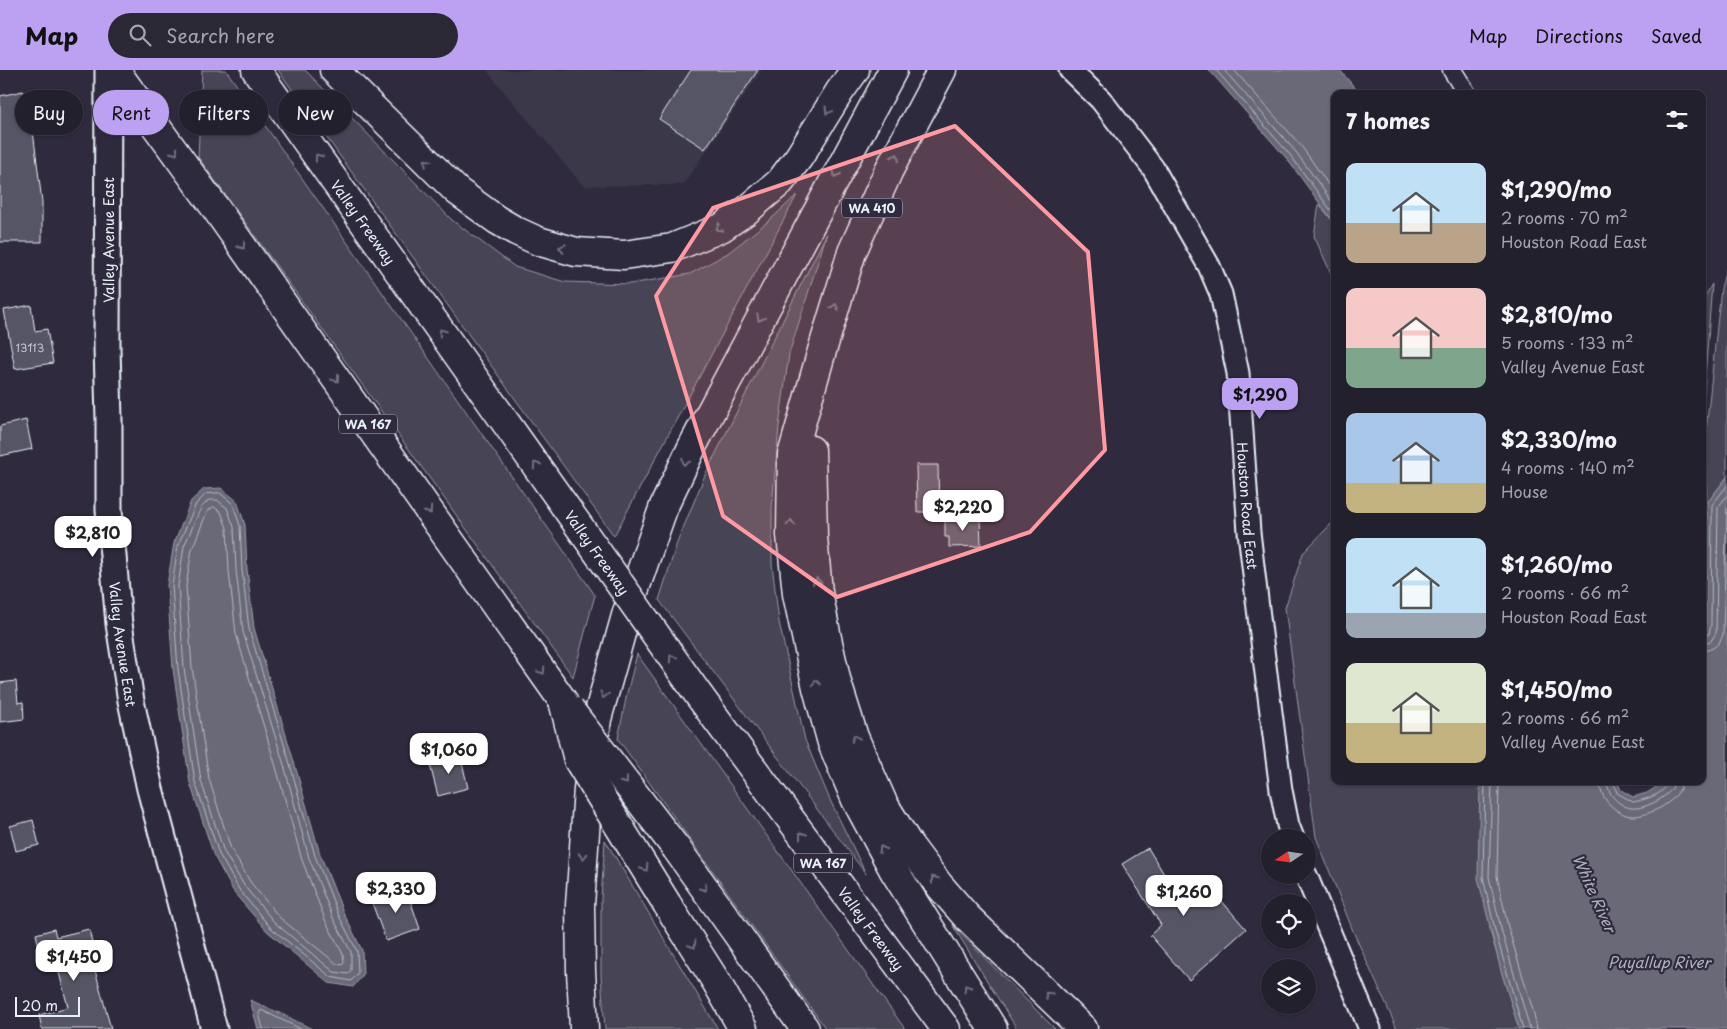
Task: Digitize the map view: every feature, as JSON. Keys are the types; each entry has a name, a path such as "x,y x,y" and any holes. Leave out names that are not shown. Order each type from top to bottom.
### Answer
{"highway":[{"name":"WA 167","path":"115,70 214,206 563,701 676,848 805,1029"},
{"name":"Valley Freeway","path":"256,70 700,697 946,1029"},
{"path":"334,70 456,191 497,220 516,232 538,241 576,252 624,255 672,248 721,228 746,211 780,182 799,157 855,70"},
{"path":"584,1029 580,905 588,789 597,719 627,612 664,506 693,445 893,70"},
{"name":"WA 410","path":"820,354 852,252 889,170 942,70"},
{"path":"820,354 792,455 791,535 797,594 817,688 832,742 856,800 893,869 993,1029"},
{"path":"820,354 819,407 810,455 812,537 818,592 827,638 837,683 854,738 883,803 909,845 939,885 966,916 1083,1029"},
{"path":"563,701 578,760 717,983 743,1029"}],"main road":[{"name":"Valley Avenue East","path":"108,70 107,348 109,510 119,624 131,701 150,789 214,1029"}],"street":[{"name":"Houston Road East","path":"1070,70 1101,100 1153,168 1205,258 1221,294 1238,373 1249,532 1281,790 1290,829"},
{"path":"1452,70 1464,90"},
{"path":"1310,884 1370,1029"}],"highlighted area":[{"path":"955,126 1088,252 1105,450 1030,532 837,597 723,516 656,296 713,208"}],"shaded area":[{"path":"202,70 226,70 240,90 201,90"},
{"path":"278,70 305,70 325,90 292,90"},
{"path":"486,70 762,70 683,185 583,186"},
{"path":"352,118 452,220 515,267 565,282 630,284 690,274 728,253 770,220 797,195 614,536 325,135 352,135"},
{"path":"268,130 595,595 573,677 198,157 199,135 268,135"},
{"path":"1319,204 1331,219 1331,273 1314,236"},
{"path":"827,233 789,354 779,426 772,507 772,564 779,622 805,740 830,800 866,874 659,600 677,543 705,475"},
{"path":"1727,266 1727,477 1707,503 1706,431 1721,288"},
{"path":"1712,284 1706,365 1706,295"},
{"path":"1331,524 1331,785 1480,785 1490,931 1519,1029 1397,1029 1353,931 1316,837 1285,608 1303,553"},
{"path":"637,654 905,1029 826,1029 618,739"},
{"path":"605,840 718,1029 605,1029 601,976 601,898"},
{"path":"953,926 1055,1029 1017,1029"}],"water":[{"path":"1209,70 1340,70 1357,90 1331,90 1331,219 1287,159"},
{"path":"1727,477 1727,1029 1519,1029 1501,971 1478,878 1480,785 1619,785 1621,790 1633,797 1647,793 1659,785 1706,785 1707,503"},
{"path":"221,488 237,501 245,525 247,569 254,628 320,854 344,914 362,950 363,975 353,987 329,983 267,931 235,894 214,856 190,783 173,669 167,585 174,543 191,501 204,489"},
{"path":"250,1000 282,1014 312,1029 258,1029"}],"building":[{"path":"691,70 758,70 705,149 659,119"},
{"path":"15,93 15,135 34,135 42,202 42,242 0,242 0,96"},
{"path":"31,305 35,331 47,329 53,363 15,369 4,310"},
{"path":"26,420 32,449 0,456 0,426"},
{"path":"916,465 938,465 939,512 917,512"},
{"path":"980,518 981,546 949,547 949,537 945,537 945,519"},
{"path":"16,681 18,703 23,702 24,719 0,722 0,683"},
{"path":"460,754 468,788 438,796 429,761"},
{"path":"33,820 39,845 16,851 10,826"},
{"path":"1148,848 1183,905 1207,884 1246,929 1189,980 1150,935 1161,925 1122,864"},
{"path":"406,888 420,929 386,941 371,900"},
{"path":"54,929 56,937 89,929 93,947 89,948 111,1029 42,1029 39,1015 68,1007 57,965 54,966 51,956 42,959 36,934"}],"water label":[{"name":"White River","path":"1595,893"},
{"name":"Puyallup River","path":"1659,961"}]}
